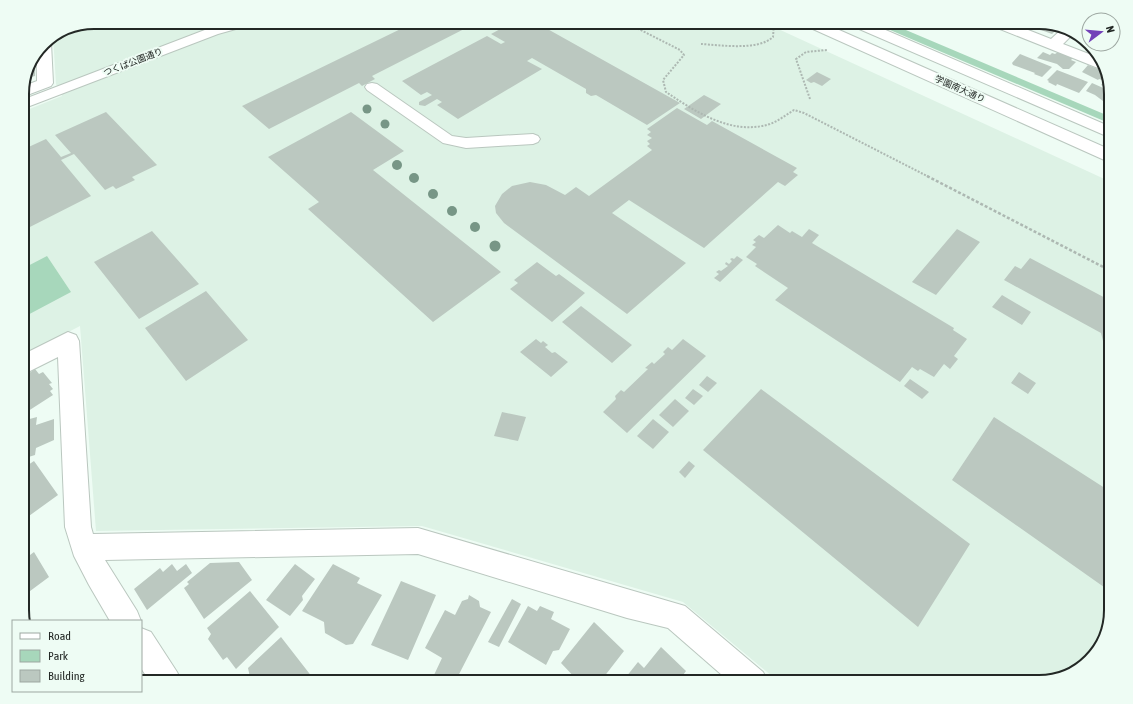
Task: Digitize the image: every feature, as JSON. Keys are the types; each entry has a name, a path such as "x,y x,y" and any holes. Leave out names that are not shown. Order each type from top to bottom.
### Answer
{"street":[{"name":"つくば公園通り","path":"29,102 180,43 221,29"},
{"name":"学園南大通り","path":"824,29 1104,154"},
{"name":"学園南大通り","path":"871,29 1104,130"},
{"path":"1013,29 1095,62"},
{"path":"1054,45 1065,34"},
{"path":"29,89 45,83 44,52"},
{"path":"372,87 448,140 466,143 534,139"},
{"path":"29,362 68,342 78,527 84,547 106,589 126,620"},
{"path":"84,547 418,541 619,602 675,616 745,675"},
{"path":"142,644 162,675"}],"path":[{"path":"639,29 680,50 684,55 663,80 666,92 708,118 728,124 756,127 769,124 794,110 804,113 1104,267"},
{"path":"701,44 760,45 772,38 774,29"},
{"path":"810,99 796,59 806,52 829,49"}],"shaded area":[{"path":"94,29 778,29 1104,179 1104,610 1102,627 1095,643 1091,650 1079,662 1072,666 1056,673 1039,675 771,675 683,602 422,526 96,531 80,326 29,352 29,109 62,96 56,84 53,43 73,32"}],"green space":[{"path":"888,29 904,29 1104,114 1104,121"},
{"path":"47,256 71,292 29,314 29,265"}],"building":[{"path":"401,29 464,29 372,76 375,79 362,86 359,83 269,129 242,106"},
{"path":"500,29 548,29 680,103 647,125 596,95 591,96 586,93 586,89 532,58 527,61 542,69 458,119 437,105 442,102 437,99 425,106 419,105 419,102 432,95 427,92 421,95 402,81 487,36 501,44 505,42 491,34"},
{"path":"1038,29 1055,31 1052,34"},
{"path":"1043,52 1050,55 1058,52 1073,58 1071,60 1076,62 1069,69 1063,69 1057,64 1037,58"},
{"path":"1020,54 1052,67 1042,77 1034,74 1035,73 1013,65 1012,63"},
{"path":"1088,65 1099,70 1103,80 1098,80 1082,72"},
{"path":"35,67 35,76 31,77"},
{"path":"1057,70 1088,82 1079,93 1057,84 1056,86 1047,80"},
{"path":"817,72 831,79 822,86 806,80"},
{"path":"1092,83 1104,88 1104,103 1095,95 1086,91"},
{"path":"704,95 721,104 701,119 684,109"},
{"path":"677,108 707,125 712,121 797,168 793,172 798,175 785,186 778,182 704,248 629,200 612,213 686,263 627,314 504,223 496,213 495,206 502,194 512,186 530,182 546,185 565,195 576,187 589,196 652,150 647,146 650,144 647,141 652,138 647,135 651,132 647,129"},
{"path":"106,112 157,165 132,177 135,180 116,189 113,186 105,190 74,154 61,160 91,196 29,227 29,147 46,139 61,157 71,153 55,135"},
{"path":"351,112 404,151 373,170 501,272 433,322 308,209 319,202 268,157"},
{"path":"778,225 790,233 792,231 802,237 809,229 819,235 812,243 954,328 953,330 967,339 954,356 958,359 950,369 944,364 934,377 920,369 918,371 912,367 900,382 775,300 788,288 755,266 757,264 746,257 756,247 752,245 756,242 753,240 759,235 764,238"},
{"path":"957,229 980,242 936,295 912,282"},
{"path":"152,231 199,284 139,319 94,262"},
{"path":"737,256 743,260 720,282 714,278 719,274 716,272 719,270 721,271 728,266 725,264 726,262 729,264 732,261 730,259 734,259"},
{"path":"1030,258 1104,297 1104,345 1101,333 1004,280 1015,266 1021,269"},
{"path":"537,262 556,276 559,274 585,293 552,322 510,289 518,283 514,280"},
{"path":"206,291 248,340 186,381 145,328"},
{"path":"1002,295 1031,312 1022,325 992,307"},
{"path":"581,306 632,345 612,363 562,322"},
{"path":"536,339 541,343 543,341 548,345 545,347 552,353 555,352 568,362 551,377 520,352"},
{"path":"683,339 706,356 627,433 603,412 616,399 615,396 621,390 624,392 648,369 645,368 652,362 654,364 665,354 663,352 668,347 672,350"},
{"path":"35,369 39,374 43,372 52,383 49,384 53,389 50,391 53,395 29,410 29,373"},
{"path":"1019,372 1036,383 1028,394 1011,383"},
{"path":"707,376 717,383 708,392 699,385"},
{"path":"910,379 929,392 922,399 904,386"},
{"path":"693,389 703,396 694,405 685,398"},
{"path":"761,389 970,544 918,627 703,450"},
{"path":"675,399 689,411 673,427 659,415"},
{"path":"502,412 526,417 518,441 494,436"},
{"path":"37,417 36,425 54,419 54,440 36,448 35,455 29,457 29,419"},
{"path":"994,417 1104,488 1104,587 952,480"},
{"path":"653,419 669,432 653,449 637,436"},
{"path":"34,461 58,495 29,516 29,464"},
{"path":"689,461 695,466 685,478 679,472"},
{"path":"34,552 49,577 29,592 29,556"},
{"path":"239,562 252,580 204,619 184,588 189,584 187,582 210,563"},
{"path":"172,564 177,571 186,564 192,573 147,610 134,589 160,568 163,572"},
{"path":"295,564 315,579 302,596 303,600 290,616 266,600"},
{"path":"333,564 360,578 357,583 382,595 353,644 346,645 325,633 324,622 302,611"},
{"path":"401,581 436,595 408,660 371,645"},
{"path":"250,591 279,627 236,669 227,657 223,660 208,639 211,634 207,628"},
{"path":"469,595 479,601 480,607 491,612 459,675 434,675 442,658 425,648 445,610 455,615 462,601 468,599"},
{"path":"512,599 521,604 499,647 488,642"},
{"path":"528,606 537,611 540,606 554,612 551,619 570,629 559,650 553,651 546,665 508,642"},
{"path":"594,622 624,651 605,675 572,675 561,663"},
{"path":"281,637 311,675 250,675 248,668"},
{"path":"661,647 686,671 683,675 628,675 638,662 644,668"}]}
